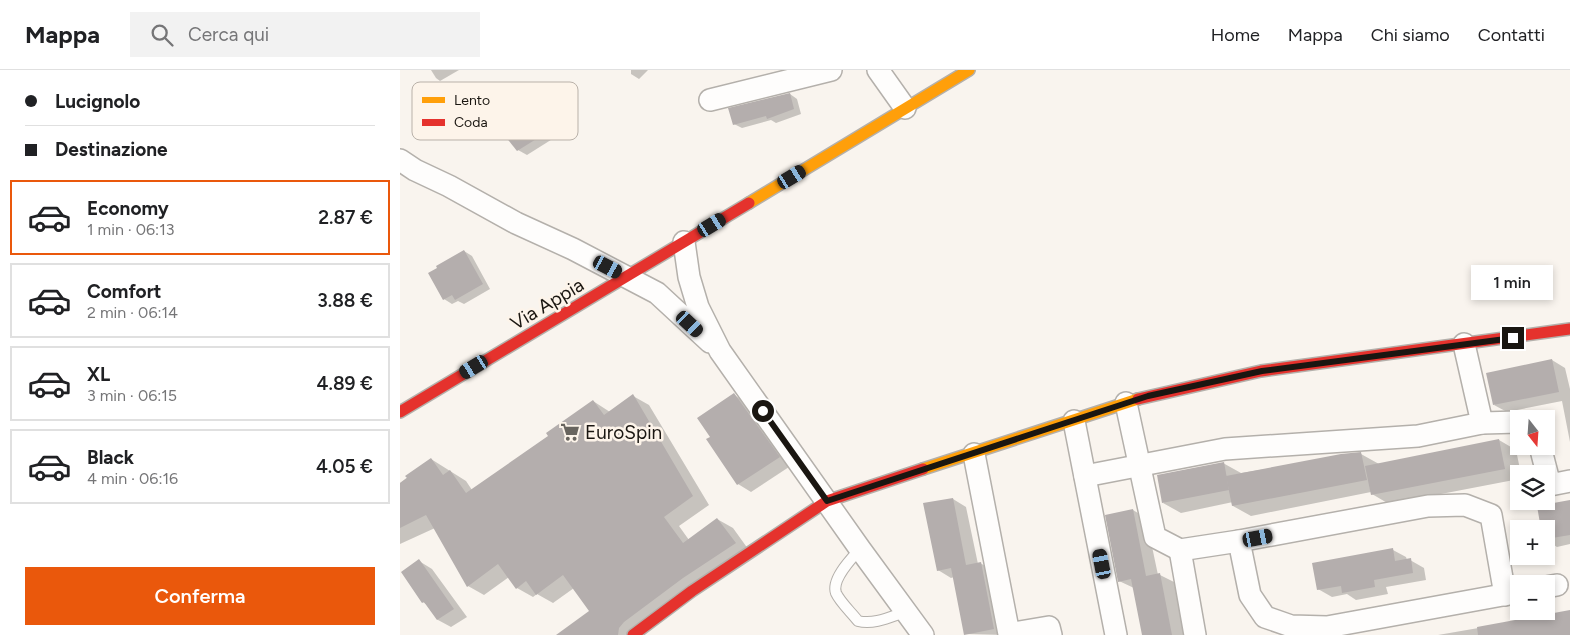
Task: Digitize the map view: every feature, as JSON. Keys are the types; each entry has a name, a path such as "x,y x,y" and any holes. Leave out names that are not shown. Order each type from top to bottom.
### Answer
{"street":[{"path":"710,100 831,70"},
{"path":"878,70 905,108"},
{"name":"Via Appia","path":"400,412 969,70"},
{"path":"400,160 415,170 449,186 516,224 573,249 657,293 720,350"},
{"path":"684,242 689,277 698,307 720,350 923,635"},
{"path":"633,635 692,591 827,501 1148,396 1262,371 1570,329"},
{"path":"1464,344 1482,423"},
{"path":"1126,404 1155,537 1180,550 1428,506 1465,504 1490,516 1510,587"},
{"path":"1074,421 1116,635"},
{"path":"1085,476 1225,449 1418,436 1482,423 1510,422"},
{"path":"974,454 1009,634 1049,627 1051,635"},
{"path":"1542,455 1550,485 1570,481"},
{"path":"1238,541 1250,595 1266,617 1291,626 1328,631 1510,594"},
{"path":"1180,550 1194,635"}],"lane":[{"path":"860,549 838,577 835,586 836,593 858,621 873,622 906,612"}],"building":[{"path":"790,93 794,109 767,119 766,116 733,125 728,108"},
{"path":"508,140 535,140 517,151"},
{"path":"464,250 483,284 455,300 452,295 443,300 428,273 437,268 436,266"},
{"path":"1552,359 1559,392 1493,405 1486,373"},
{"path":"734,393 780,457 737,485 706,439 710,437 697,418"},
{"path":"633,394 693,496 664,517 683,543 717,518 736,543 683,578 624,622 619,628 618,635 556,635 589,611 563,575 536,595 526,581 516,589 498,564 467,587 426,515 400,528 400,483 407,478 405,476 431,458 443,475 450,470 466,493 548,436 546,433 593,400 604,415"},
{"path":"1499,439 1505,469 1371,495 1365,466"},
{"path":"1361,452 1367,480 1232,506 1226,476 1341,454"},
{"path":"1224,462 1229,490 1162,503 1157,475"},
{"path":"953,498 966,565 981,562 994,629 964,635 951,568 937,571 923,503"},
{"path":"1570,500 1570,535 1555,538 1555,520 1539,520 1538,510 1555,510 1555,503"},
{"path":"1133,509 1146,576 1160,573 1172,635 1142,635 1131,579 1118,582 1105,515"},
{"path":"1393,548 1395,561 1411,558 1413,573 1374,580 1375,587 1342,593 1341,586 1317,590 1312,563"},
{"path":"419,559 454,609 437,620 424,602 422,603 401,572"},
{"path":"1570,610 1570,635 1478,635 1477,627 1515,620 1555,620 1555,613"}],"traffic: slow":[{"path":"749,203 969,70"},
{"path":"923,469 1138,399"}],"traffic: jam":[{"path":"400,412 749,203"},
{"path":"1138,399 1261,371 1570,329"},
{"path":"633,635 692,591 827,501 923,469"}],"place":[{"name":"EuroSpin","path":"570,432"}],"route":[{"path":"763,411 827,501 1148,396 1262,371 1513,338"}]}
